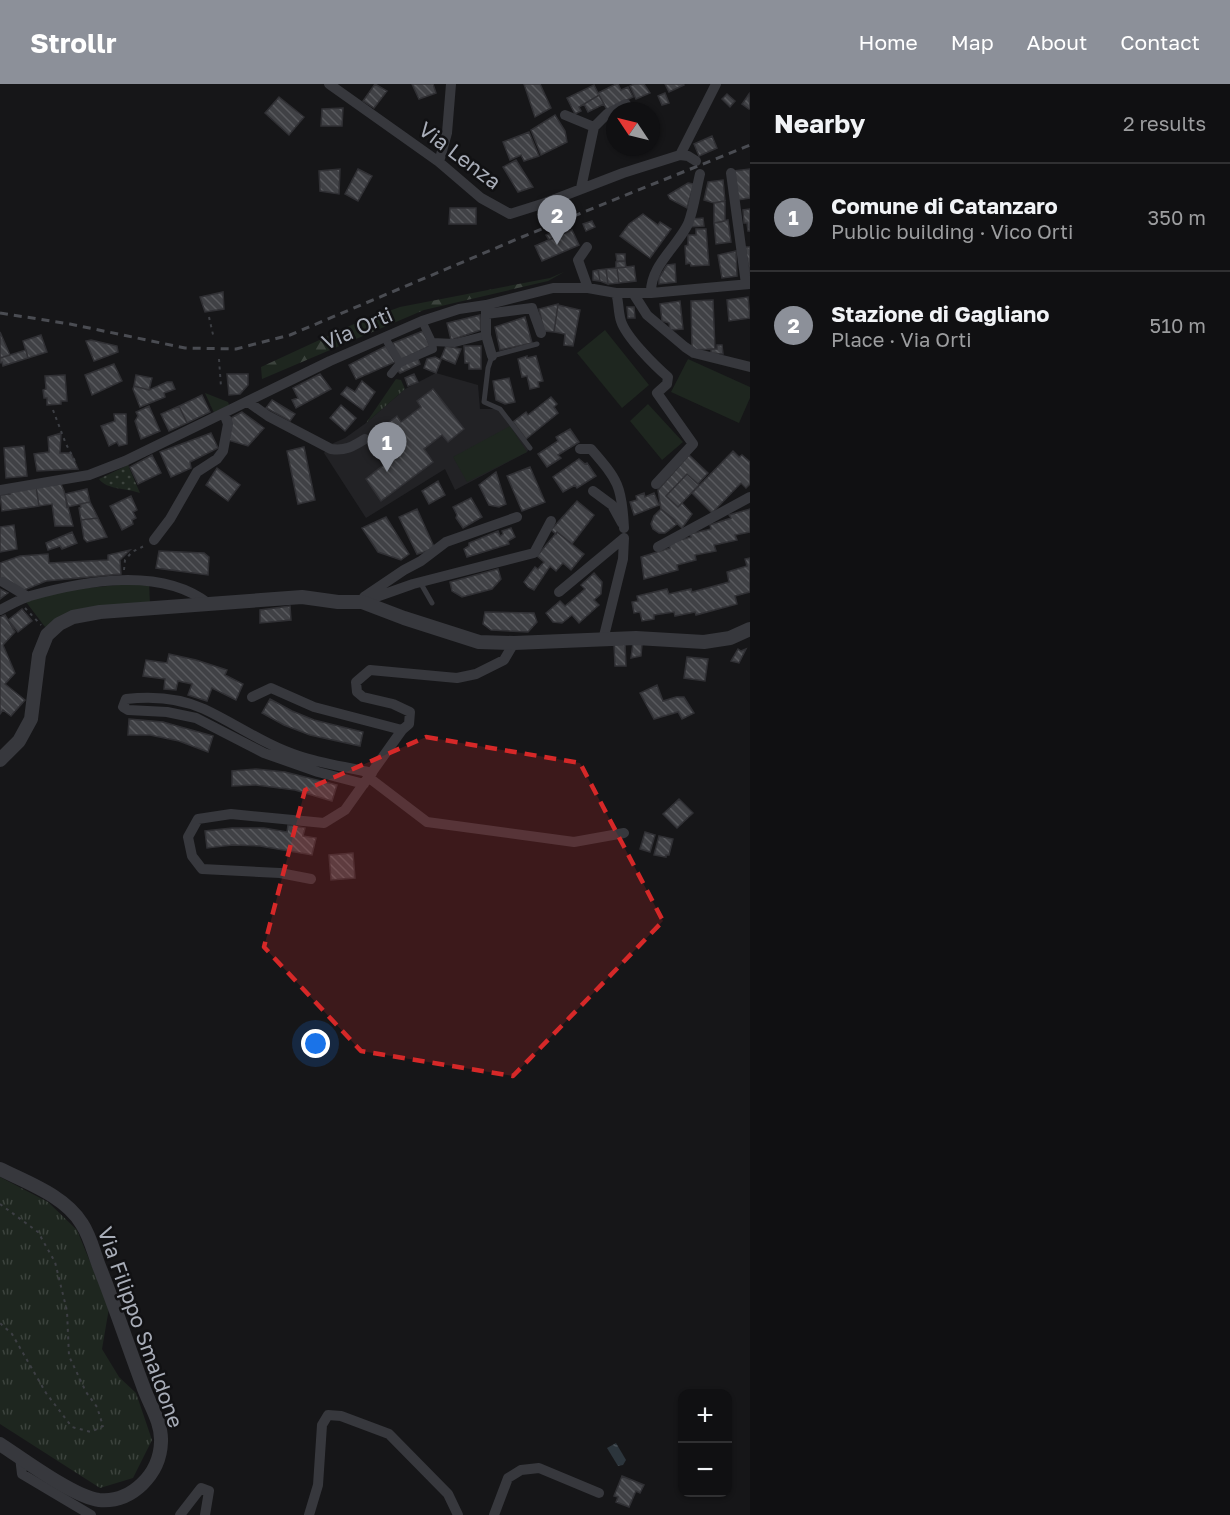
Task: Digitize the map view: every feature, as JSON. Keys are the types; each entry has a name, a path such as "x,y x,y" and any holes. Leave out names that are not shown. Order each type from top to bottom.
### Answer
{"street":[{"name":"Via Lenza","path":"329,84 439,162 481,198 510,214 545,204 581,188 680,155"},
{"path":"439,162 447,133 451,84"},
{"path":"696,161 680,155 716,84"},
{"path":"565,115 594,127"},
{"path":"581,188 594,127 606,115"},
{"path":"731,173 748,284"},
{"path":"651,293 651,281 689,221 700,174"},
{"path":"587,248 578,260 588,288"},
{"name":"Via Orti","path":"0,490 89,475 125,461 330,361 422,321 459,309 486,309 553,288 651,293 748,284"},
{"path":"616,293 620,305 621,322 644,355 668,377 667,384 657,393 693,444 656,484"},
{"path":"633,293 646,315 684,347 694,352 750,367"},
{"path":"492,356 486,335 486,309 532,308 539,339"},
{"path":"391,374 400,363 433,349 422,321"},
{"path":"432,342 455,343 486,335"},
{"path":"385,338 400,363"},
{"path":"248,402 268,417 331,449 349,448 364,439"},
{"path":"154,540 170,519 197,472 217,459 223,451 228,424 224,413"},
{"path":"580,449 591,449 613,474 622,498 623,559 603,640"},
{"path":"593,491 612,505 624,533"},
{"path":"658,547 694,530 750,497"},
{"path":"359,602 446,542 517,517"},
{"path":"0,760 19,741 31,719 39,655 49,633 59,624 73,617 100,612 302,597 338,602 359,602 420,582 534,553 551,521"},
{"path":"559,592 624,533"},
{"path":"0,610 23,599 92,583 124,580 168,584 197,594 209,604"},
{"path":"3,582 23,599"},
{"path":"359,602 479,642 514,643 636,638 704,642 749,632"},
{"path":"310,879 280,873 202,869 192,856 188,837 198,819 231,814 324,823 345,810 402,730 409,724 410,712 393,704 363,697 357,692 356,682 370,670 457,678 476,674 504,660 514,643"},
{"path":"252,697 271,688 314,707 402,730"},
{"path":"368,778 318,772 264,753 196,718 167,712 128,710 123,707 126,699 145,697 172,700 202,708 258,739 299,756 368,778 427,822 574,842 624,833"},
{"name":"Via Filippo Smaldone","path":"0,1169 45,1192 68,1207 82,1224 158,1422 161,1440 159,1460 150,1477 136,1490 118,1498 99,1500 80,1495 0,1444"},
{"path":"309,1515 318,1485 322,1425 328,1415 341,1416 389,1434 448,1494 458,1515"},
{"path":"20,1457 22,1474 91,1515"},
{"path":"494,1515 508,1478 521,1470 539,1468 599,1493"},
{"path":"180,1515 201,1488 209,1491 205,1515"}],"lane":[{"path":"530,448 500,409 484,402 488,368 492,356 539,339"},
{"path":"420,582 432,603"}],"path":[{"path":"209,317 214,339"},
{"path":"219,359 221,387"},
{"path":"53,410 79,470 84,470 89,475"},
{"path":"124,580 125,560 132,552 154,540"},
{"path":"23,599 49,633"},
{"path":"0,1204 38,1232 55,1262 67,1311 69,1356 86,1392 97,1407 103,1426 92,1432 72,1427 46,1393 12,1334 0,1323"}],"highlighted area":[{"path":"426,737 580,763 663,921 513,1076 361,1051 264,947 305,790"}],"shaded area":[{"path":"436,373 478,385 480,409 500,409 530,448 527,452 455,490 445,469 366,518 324,453 329,445 345,438 366,423 405,389"}],"green space":[{"path":"564,272 548,281 424,310 262,379 261,367 354,324 400,307 550,278"},
{"path":"605,330 649,385 622,408 577,353"},
{"path":"688,359 750,387 750,398 739,423 671,392"},
{"path":"396,379 401,380 405,389 366,423"},
{"path":"205,393 228,402 231,410 216,417"},
{"path":"648,404 683,442 662,460 630,421"},
{"path":"510,426 527,452 467,482 453,457"},
{"path":"128,465 140,493 112,487 99,479"},
{"path":"149,582 150,603 71,612 45,627 26,602 55,591"},
{"path":"0,1177 48,1202 77,1230 109,1308 102,1349 119,1377 136,1393 152,1440 133,1478 100,1488 0,1424"}],"water":[{"path":"616,1443 626,1460 623,1465 618,1466 607,1448"}],"building":[{"path":"375,84 387,91 374,108 363,101"},
{"path":"412,84 433,84 436,93 419,99"},
{"path":"524,84 540,84 551,108 535,117"},
{"path":"618,84 621,90 628,87 633,97 623,102 606,102 606,108 599,95 579,107 581,111 575,114 567,98 594,85 598,93"},
{"path":"644,84 650,93 636,99 630,86"},
{"path":"665,84 683,84 684,85 669,92"},
{"path":"665,93 669,103 662,105 658,96"},
{"path":"727,94 735,101 730,107 722,99"},
{"path":"749,94 750,108 749,109 742,104"},
{"path":"599,95 604,104 588,112 584,104"},
{"path":"279,97 304,117 289,135 265,113"},
{"path":"343,108 342,126 321,126 322,109"},
{"path":"555,115 565,131 567,142 541,155 531,130"},
{"path":"529,132 539,156 524,161 521,155 510,160 503,142"},
{"path":"712,136 717,148 699,156 694,144"},
{"path":"516,160 533,187 518,192 503,167"},
{"path":"340,169 339,194 320,191 319,171"},
{"path":"358,169 372,176 358,201 345,194"},
{"path":"750,169 750,198 738,200 734,171"},
{"path":"723,180 725,201 714,203 704,200 708,182"},
{"path":"688,183 694,184 687,208 670,199 668,195"},
{"path":"725,201 725,221 714,223 714,203"},
{"path":"450,208 476,208 476,224 449,224"},
{"path":"750,209 750,231 748,231 747,223 744,223 743,210"},
{"path":"643,214 658,225 660,222 671,229 650,258 620,236 629,224"},
{"path":"703,218 704,226 688,227 692,219"},
{"path":"728,220 731,242 716,244 714,223"},
{"path":"592,221 595,227 586,231 583,224"},
{"path":"566,226 569,231 549,240 546,235"},
{"path":"696,229 706,229 709,265 686,264 685,246 688,245 688,235 696,235"},
{"path":"572,230 579,245 542,261 535,246"},
{"path":"745,247 750,247 750,276"},
{"path":"736,251 737,276 722,278 718,255"},
{"path":"616,254 625,254 625,261 617,261"},
{"path":"625,261 626,267 616,268 616,262"},
{"path":"675,264 676,282 659,284 659,278 667,265"},
{"path":"634,266 636,281 619,283 617,268"},
{"path":"617,268 619,283 608,284 606,269"},
{"path":"606,269 608,284 600,281 598,270"},
{"path":"598,270 600,281 593,280 593,271"},
{"path":"223,292 224,309 205,312 200,297"},
{"path":"748,297 750,318 729,321 727,300"},
{"path":"713,300 715,349 692,350 691,301"},
{"path":"680,301 683,329 670,330 669,323 662,321 660,304"},
{"path":"558,304 554,332 544,331 539,309"},
{"path":"558,305 580,310 573,346 564,345 565,334 554,332"},
{"path":"627,307 634,307 635,318 628,318"},
{"path":"480,315 481,330 451,340 447,323"},
{"path":"525,317 532,343 500,350 495,327"},
{"path":"423,331 430,346 399,361 393,343"},
{"path":"0,332 10,355 0,358"},
{"path":"41,335 47,352 28,358 23,341"},
{"path":"86,341 117,346 118,352 94,361"},
{"path":"717,345 722,345 723,354 711,353 711,349 717,349"},
{"path":"386,346 395,362 356,379 349,365"},
{"path":"446,346 461,349 455,364 441,358"},
{"path":"464,346 481,346 481,369 469,369 469,363 465,363"},
{"path":"26,350 28,358 3,366 2,362 0,363 0,358"},
{"path":"417,356 420,364 400,373 396,369"},
{"path":"527,356 527,358 536,356 543,381 538,382 539,387 530,389 527,376 522,377 518,359"},
{"path":"435,357 441,360 436,373 424,368 427,359"},
{"path":"114,364 122,381 92,395 85,375"},
{"path":"227,374 248,374 248,385 240,394 229,395"},
{"path":"320,374 331,389 296,408 292,400 298,398 293,388"},
{"path":"414,374 418,382 408,386 405,378"},
{"path":"65,375 67,401 47,405 47,398 44,398 43,390 46,389 45,376"},
{"path":"136,375 152,378 149,390 134,386"},
{"path":"509,378 515,402 505,404 496,400 493,381"},
{"path":"362,381 375,392 363,410 341,394 347,387 355,392"},
{"path":"172,382 175,389 164,393 165,397 140,407 134,386 149,390"},
{"path":"433,389 464,429 448,442 442,435 424,449 433,462 381,501 366,479 392,458 375,433 397,416 401,422 421,407 417,401"},
{"path":"202,395 210,412 187,423 179,406"},
{"path":"551,397 557,404 554,407 558,413 526,439 513,422 526,412 528,415"},
{"path":"272,400 295,414 290,421 266,408"},
{"path":"341,405 356,418 345,431 330,418"},
{"path":"149,406 160,431 141,439 135,421 138,416 136,412"},
{"path":"179,406 187,423 169,431 161,414"},
{"path":"242,412 264,428 248,446 228,440 231,418"},
{"path":"114,414 126,414 127,444 119,446 117,442 109,446 101,426 115,421"},
{"path":"570,429 579,442 558,455 561,458 547,467 538,454 558,441 556,437"},
{"path":"61,433 60,453 71,453 78,469 37,471 34,454 49,452 48,437"},
{"path":"211,433 218,448 190,462 191,468 171,477 160,452"},
{"path":"24,446 27,476 6,478 4,448"},
{"path":"304,447 315,500 298,504 287,451"},
{"path":"733,451 750,462 750,484 746,488 741,483 712,513 692,493"},
{"path":"152,455 161,473 138,484 130,467"},
{"path":"689,455 708,473 698,484 687,474 666,496 678,507 682,503 692,514 682,528 661,509 658,490"},
{"path":"579,459 587,463 596,476 577,488 575,485 563,492 553,477"},
{"path":"530,467 545,502 522,511 507,476"},
{"path":"217,468 240,485 228,501 206,485"},
{"path":"496,472 506,504 499,507 489,505 479,485"},
{"path":"687,474 699,485 678,507 666,496"},
{"path":"438,481 445,495 429,504 422,491"},
{"path":"61,484 73,526 55,526 52,504 39,506 36,486"},
{"path":"36,487 39,506 2,511 0,495"},
{"path":"87,489 90,502 67,507 65,494"},
{"path":"644,493 645,497 654,493 659,505 634,515 630,502 637,500 636,496"},
{"path":"131,496 137,510 133,512 136,518 132,520 133,524 122,530 110,506"},
{"path":"471,498 482,517 463,528 456,518 453,507"},
{"path":"577,501 594,515 572,544 551,530"},
{"path":"90,502 98,518 81,520 80,504"},
{"path":"417,509 435,549 417,554 399,517"},
{"path":"661,509 677,524 665,533 659,533 653,529 651,524 654,516"},
{"path":"750,509 750,532 735,535 737,540 714,545 716,551 695,555 696,560 677,565 678,570 644,579 641,557 670,548 669,543 691,537 690,534 711,529 710,525 731,518 729,515"},
{"path":"386,517 409,554 401,560 378,552 362,528"},
{"path":"98,518 107,537 87,542 84,539 81,520"},
{"path":"14,525 17,549 0,552 0,527"},
{"path":"511,528 515,537 508,541 509,544 467,557 464,549 469,546 469,543 498,531 500,536 503,534 502,531"},
{"path":"72,532 77,543 62,549 60,546 48,550 46,543"},
{"path":"557,532 584,554 571,570 563,563 556,571 550,566 534,590 524,582 535,567 538,569 544,562 537,556"},
{"path":"130,550 120,560 121,574 46,581 22,591 0,581 0,563 20,556 48,554 49,563 108,560 108,555"},
{"path":"159,551 204,553 209,557 208,575 156,568"},
{"path":"750,558 750,592 735,596 737,604 696,615 695,612 675,616 674,612 654,615 654,619 642,621 640,612 634,613 632,602 638,601 637,596 667,589 669,594 691,589 692,592 729,582 727,572 747,566 745,559"},
{"path":"498,569 501,579 492,589 462,597 452,591 450,582"},
{"path":"594,573 602,582 601,594 594,600 599,605 579,623 572,615 562,623 553,622 546,613 560,601 565,606 585,589 581,585"},
{"path":"0,589 8,593 0,599"},
{"path":"290,606 291,620 260,623 260,610"},
{"path":"22,609 32,621 18,632 8,620"},
{"path":"485,612 534,613 537,622 528,632 491,630 483,624"},
{"path":"5,615 15,632 3,645 15,673 5,684 25,700 11,716 3,710 0,714 0,617"},
{"path":"633,643 642,644 641,656 631,658"},
{"path":"614,644 625,644 626,666 615,666"},
{"path":"738,649 741,651 746,649 739,663 731,661"},
{"path":"169,654 227,670 225,675 243,684 236,700 212,688 207,701 188,695 192,684 178,681 176,690 164,689 165,679 143,676 146,660 167,663"},
{"path":"687,657 708,659 705,681 684,678"},
{"path":"657,685 663,701 684,697 694,713 682,719 678,712 654,719 640,693"},
{"path":"270,699 314,720 363,732 360,746 310,735 284,725 262,713"},
{"path":"129,719 163,722 213,736 208,752 179,741 150,735 128,735"},
{"path":"256,769 285,772 337,785 332,801 295,790 256,785 232,786 232,771"},
{"path":"679,799 693,813 677,828 663,814"},
{"path":"288,825 305,828 303,836 316,838 312,855 260,846 232,845 207,848 205,831 264,828 287,832"},
{"path":"645,832 655,835 650,852 640,849"},
{"path":"659,836 673,839 669,855 666,857 654,855"},
{"path":"353,853 355,878 331,880 329,855"},
{"path":"622,1476 644,1485 640,1493 636,1491 629,1507 616,1502 618,1497 614,1496"}],"railway":[{"path":"0,313 70,324 185,348 236,349 290,335 522,237 750,145"}],"place":[{"name":"Stazione di Gagliano","path":"557,245"},
{"name":"Comune di Catanzaro","path":"387,472"}]}
